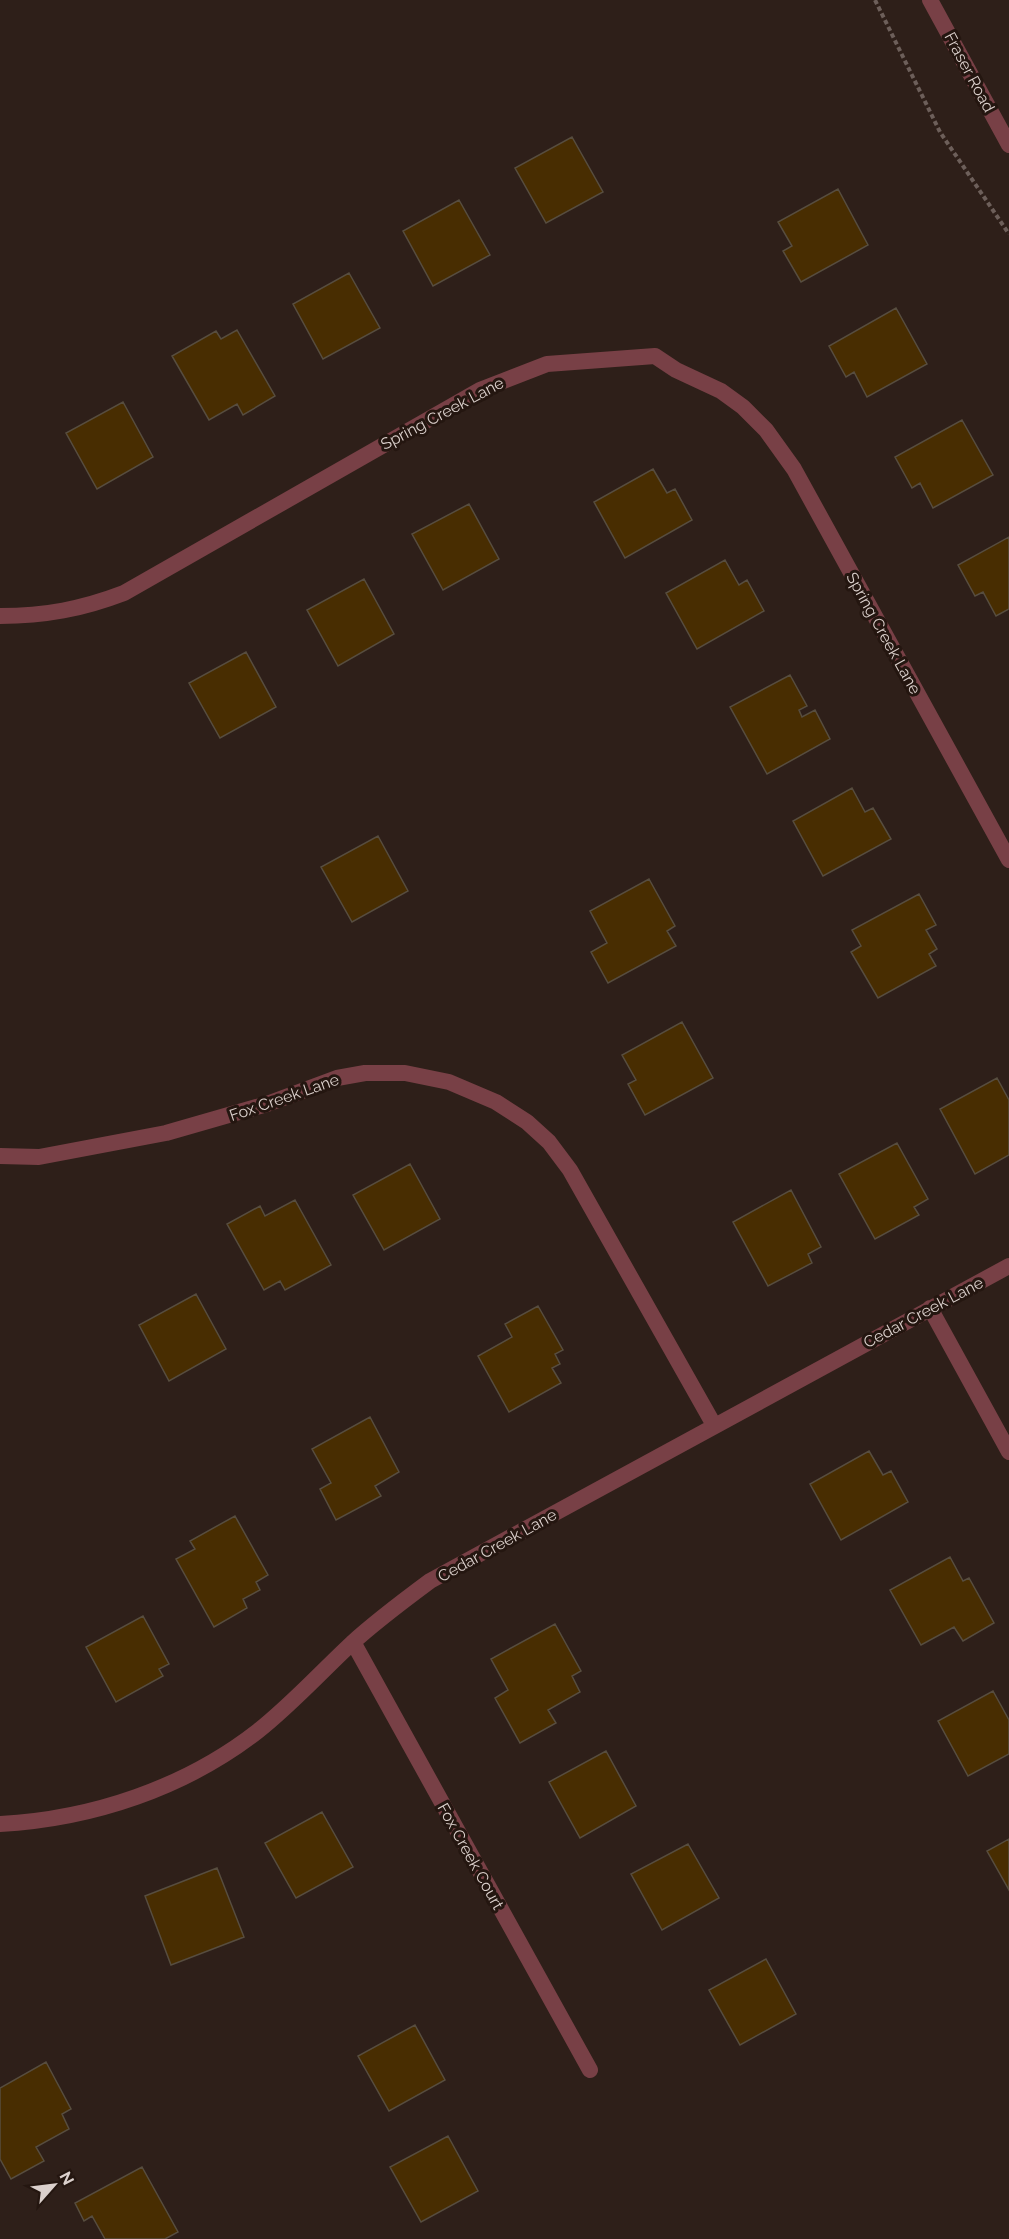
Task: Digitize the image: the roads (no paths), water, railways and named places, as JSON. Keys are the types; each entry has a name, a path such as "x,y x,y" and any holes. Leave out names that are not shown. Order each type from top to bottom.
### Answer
{"street":[{"name":"Fraser Road","path":"930,0 1009,145"},
{"name":"Spring Creek Lane","path":"0,616 43,616 74,611 124,593 470,395 507,378 547,364 655,356 676,370 721,391 743,407 766,430 794,469 1009,860"},
{"name":"Fox Creek Lane","path":"0,1156 39,1157 166,1133 267,1104 308,1086 365,1073 405,1073 449,1082 496,1102 527,1122 549,1143 570,1170 714,1425"},
{"name":"Cedar Creek Lane","path":"0,1824 70,1816 119,1803 177,1779 217,1759 258,1731 353,1642 430,1581 1009,1266"},
{"path":"930,1308 1009,1452"},
{"name":"Fox Creek Court","path":"353,1642 590,2070"}]}
